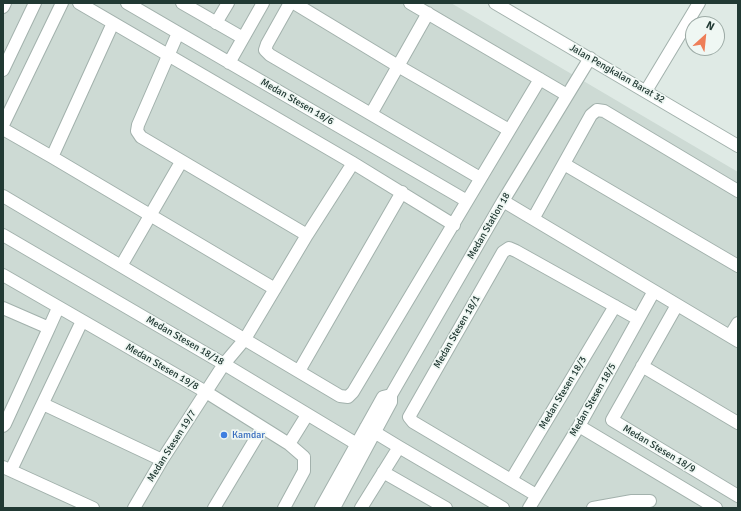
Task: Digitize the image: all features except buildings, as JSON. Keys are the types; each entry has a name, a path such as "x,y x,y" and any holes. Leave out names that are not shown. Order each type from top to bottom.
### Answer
{"street":[{"path":"3,7 5,3"},
{"path":"3,70 35,3"},
{"path":"3,125 62,3"},
{"path":"79,3 402,192 454,225"},
{"name":"Medan Stesen 18/6","path":"127,3 467,201"},
{"path":"182,3 243,38"},
{"path":"216,23 228,3"},
{"path":"229,63 263,3"},
{"path":"290,3 267,44 265,50 270,55 480,178"},
{"path":"294,3 398,66 509,130"},
{"path":"410,3 567,95"},
{"name":"Jalan Pengkalan Barat 32","path":"495,3 738,146"},
{"path":"646,91 699,3"},
{"path":"371,114 428,13"},
{"path":"52,157 113,23"},
{"path":"178,33 138,125 137,132 141,137 181,162 307,236"},
{"name":"Medan Station 18","path":"334,508 370,429 391,402 390,395 503,201 590,58"},
{"path":"3,196 344,397 351,395 540,79"},
{"path":"533,219 591,115 597,110 604,111 738,191"},
{"path":"3,129 275,289"},
{"path":"121,266 181,162"},
{"name":"Medan Stesen 19/7","path":"134,508 162,460 224,364 245,339 353,163"},
{"path":"564,164 738,266"},
{"path":"299,371 402,192"},
{"path":"503,201 734,338 738,323"},
{"name":"Medan Stesen 18/18","path":"3,236 224,364 361,446"},
{"name":"Medan Stesen 18/1","path":"536,495 413,422 409,417 503,252 508,248 516,251 638,319"},
{"name":"Medan Stesen 19/8","path":"3,276 206,392 289,444 304,457 304,471 284,508"},
{"name":"Medan Stesen 18/5","path":"529,508 579,426 654,291"},
{"name":"Medan Stesen 18/9","path":"677,305 612,420 738,496"},
{"name":"Medan Stesen 18/3","path":"511,480 615,306"},
{"path":"3,308 49,328"},
{"path":"3,426 58,308"},
{"path":"82,321 43,404 7,468 93,508"},
{"path":"642,366 738,423"},
{"path":"43,404 162,460"},
{"path":"289,444 307,415"},
{"path":"579,426 716,508"},
{"path":"214,508 262,428"},
{"path":"370,429 504,508"},
{"name":"Medan Station 18","path":"320,508 361,446"},
{"path":"361,508 382,472 399,447"},
{"path":"382,472 432,504 446,508"},
{"path":"593,508 632,501 650,501"}],"shaded area":[{"path":"3,3 451,3 738,172 738,508 3,508"}],"place":[{"name":"Kamdar","path":"224,435"}]}
